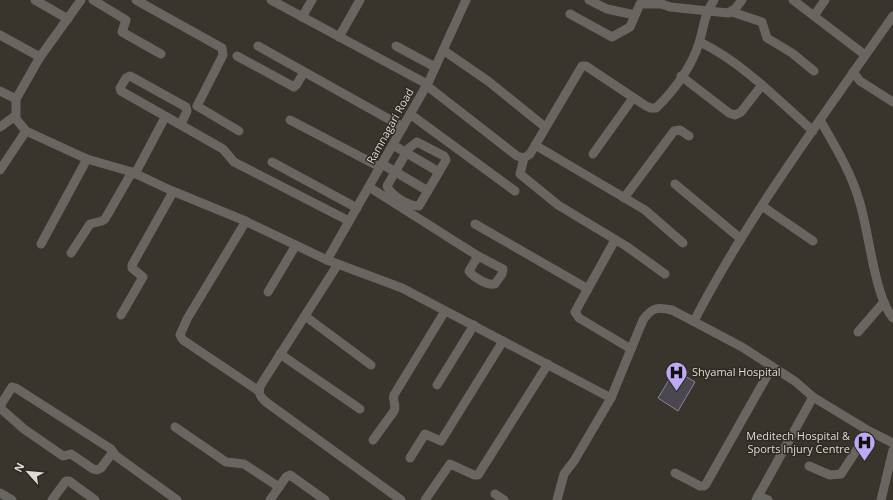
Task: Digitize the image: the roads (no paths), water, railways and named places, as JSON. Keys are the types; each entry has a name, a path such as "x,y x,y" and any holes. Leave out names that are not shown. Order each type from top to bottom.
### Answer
{"street":[{"path":"35,0 68,19"},
{"path":"81,0 40,57 16,99 15,116 26,131 87,159 133,173 174,192 246,221 328,260 402,288 611,398"},
{"path":"93,0 126,20 122,32 161,54"},
{"path":"136,0 222,48 223,55 197,106 239,131"},
{"path":"271,0 427,85 517,156 524,158"},
{"path":"302,17 312,0"},
{"path":"339,37 360,0"},
{"name":"Ramnagari Road","path":"328,260 427,85 466,0"},
{"path":"589,0 608,9 635,15"},
{"path":"665,274 615,240 558,205 519,172 524,158 530,154 582,66 586,66 649,108 656,108 692,60 700,42 707,11 714,0"},
{"path":"732,12 742,0"},
{"path":"793,0 865,55"},
{"path":"814,16 825,0"},
{"path":"570,14 612,37 630,27 641,3 661,2 670,7 732,12 762,22 767,38 792,53 814,71"},
{"path":"694,321 741,239 762,206 893,16"},
{"path":"0,35 40,57"},
{"path":"700,42 726,56 762,85 813,131"},
{"path":"258,46 403,127"},
{"path":"396,46 435,67"},
{"path":"443,50 488,81 545,127"},
{"path":"237,56 294,87 304,72"},
{"path":"853,72 860,81 893,102"},
{"path":"181,124 187,111 186,107 130,76 126,78 120,88 121,91 223,149 234,162 349,221"},
{"path":"681,76 729,113 734,115 740,112 762,85"},
{"path":"0,91 16,99"},
{"path":"593,154 633,98"},
{"path":"410,114 515,191"},
{"path":"0,127 15,116"},
{"path":"290,120 381,166 395,171 428,191"},
{"path":"820,120 842,158 859,200 884,302 893,318"},
{"path":"71,254 88,225 105,219 163,121"},
{"path":"624,198 674,130 680,130 689,136"},
{"path":"0,170 26,131"},
{"path":"417,142 444,156 446,160 419,206 413,206 392,193 387,186 395,171 406,153 417,142"},
{"path":"392,145 439,172"},
{"path":"535,145 652,216 683,243"},
{"path":"41,244 87,159"},
{"path":"272,162 357,208"},
{"path":"675,184 741,239"},
{"path":"369,186 478,256"},
{"path":"121,315 142,279 142,276 134,269 132,264 174,192"},
{"path":"762,206 813,241"},
{"path":"246,221 180,335 183,340 259,391 260,395 266,402 401,500"},
{"path":"475,224 588,288"},
{"path":"615,240 575,310 575,314 631,349"},
{"path":"268,292 296,245"},
{"path":"259,391 262,382 338,264"},
{"path":"858,332 884,302"},
{"path":"557,500 564,474 574,461 611,398 643,320 650,311 661,308 672,310 742,347 796,382 813,397 892,445"},
{"path":"373,440 394,411 396,407 394,395 445,310"},
{"path":"305,316 371,365"},
{"path":"437,385 474,325"},
{"path":"410,458 425,434 441,441 503,341"},
{"path":"280,354 360,409"},
{"path":"425,500 450,464 474,475 478,475 548,364"},
{"path":"674,473 700,486 704,486 706,484 772,367"},
{"path":"113,452 101,468 97,470 72,454 63,456 52,449 24,429 0,407 12,387 16,388 113,452 116,456 177,500"},
{"path":"768,500 757,498 813,397"},
{"path":"175,427 226,462 244,464 279,487"},
{"path":"809,466 830,475 841,474 869,431"},
{"path":"881,500 892,445 893,432"},
{"path":"270,500 287,476 291,476 325,500"},
{"path":"52,500 66,481 69,481 95,500"},
{"path":"0,493 12,500"},
{"path":"496,494 504,500"}],"place":[{"name":"Shyamal Hospital","path":"676,392"},
{"name":"Meditech Hospital & Sports Injury Centre","path":"865,462"}]}
